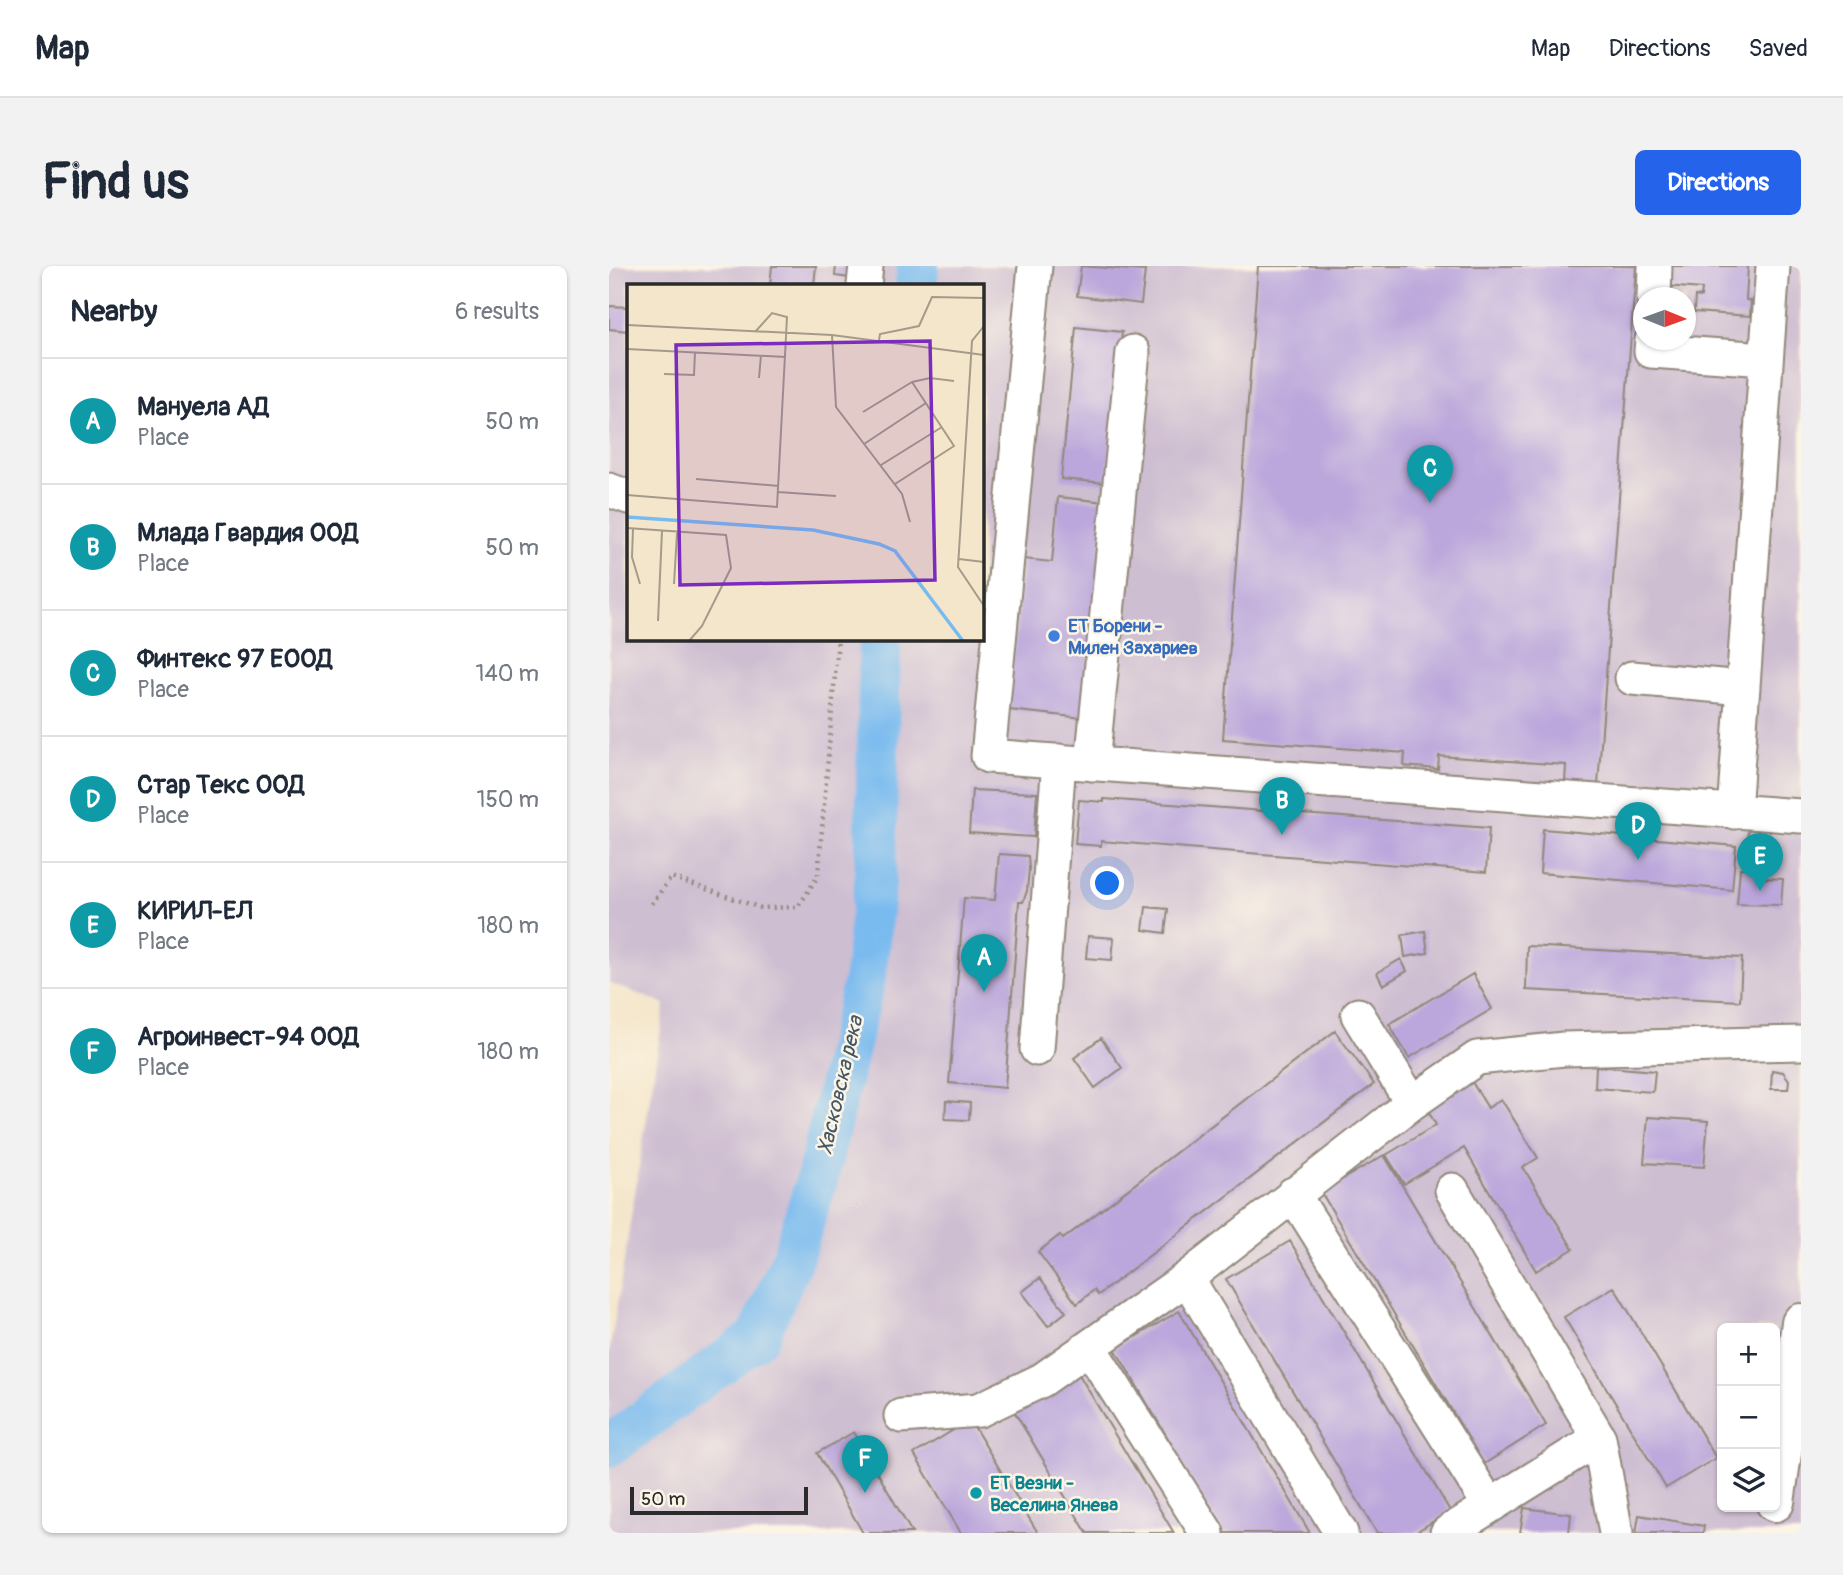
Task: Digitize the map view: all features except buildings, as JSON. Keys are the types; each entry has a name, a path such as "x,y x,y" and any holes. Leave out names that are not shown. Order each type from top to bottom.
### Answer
{"main road":[{"path":"1780,1465 1801,1324"},
{"path":"1770,1533 1773,1512"}],"street":[{"path":"864,284 866,266"},
{"path":"1035,266 988,756 1801,817"},
{"path":"1654,287 1655,266"},
{"path":"1734,812 1773,266"},
{"path":"1651,350 1766,359"},
{"path":"1092,764 1133,352"},
{"path":"609,490 627,498"},
{"path":"1632,678 1743,688"},
{"path":"1037,1049 1059,761"},
{"path":"1358,1015 1412,1103"},
{"path":"901,1416 979,1410 1042,1380 1187,1278 1412,1103 1478,1058 1564,1049 1801,1043"},
{"path":"1452,1190 1599,1438 1616,1533"},
{"path":"1293,1194 1490,1506"},
{"path":"1187,1278 1341,1533"},
{"path":"1089,1347 1207,1533"},
{"path":"1447,1533 1599,1438"}],"path":[{"path":"652,904 671,877 761,908 798,907 818,876 838,640"}],"shaded area":[{"path":"609,266 1801,266 1801,1533 609,1533 609,1355 665,1004 609,983"}],"waterway":[{"name":"Хасковска река","path":"916,284 918,266"},
{"name":"Хасковска река","path":"609,1446 758,1337 792,1259 817,1179 865,977 875,883 880,640"}],"place":[{"name":"Финтекс 97 ЕООД","path":"1430,503"},
{"name":"ЕТ Борени - Милен Захариев","path":"1054,636"},
{"name":"Млада Гвардия ООД","path":"1282,835"},
{"name":"Стар Текс ООД","path":"1638,860"},
{"name":"КИРИЛ-ЕЛ","path":"1760,891"},
{"name":"Мануела АД","path":"984,992"},
{"name":"Агроинвест-94 ООД","path":"865,1493"},
{"name":"ЕТ Везни - Веселина Янева","path":"976,1493"}]}
